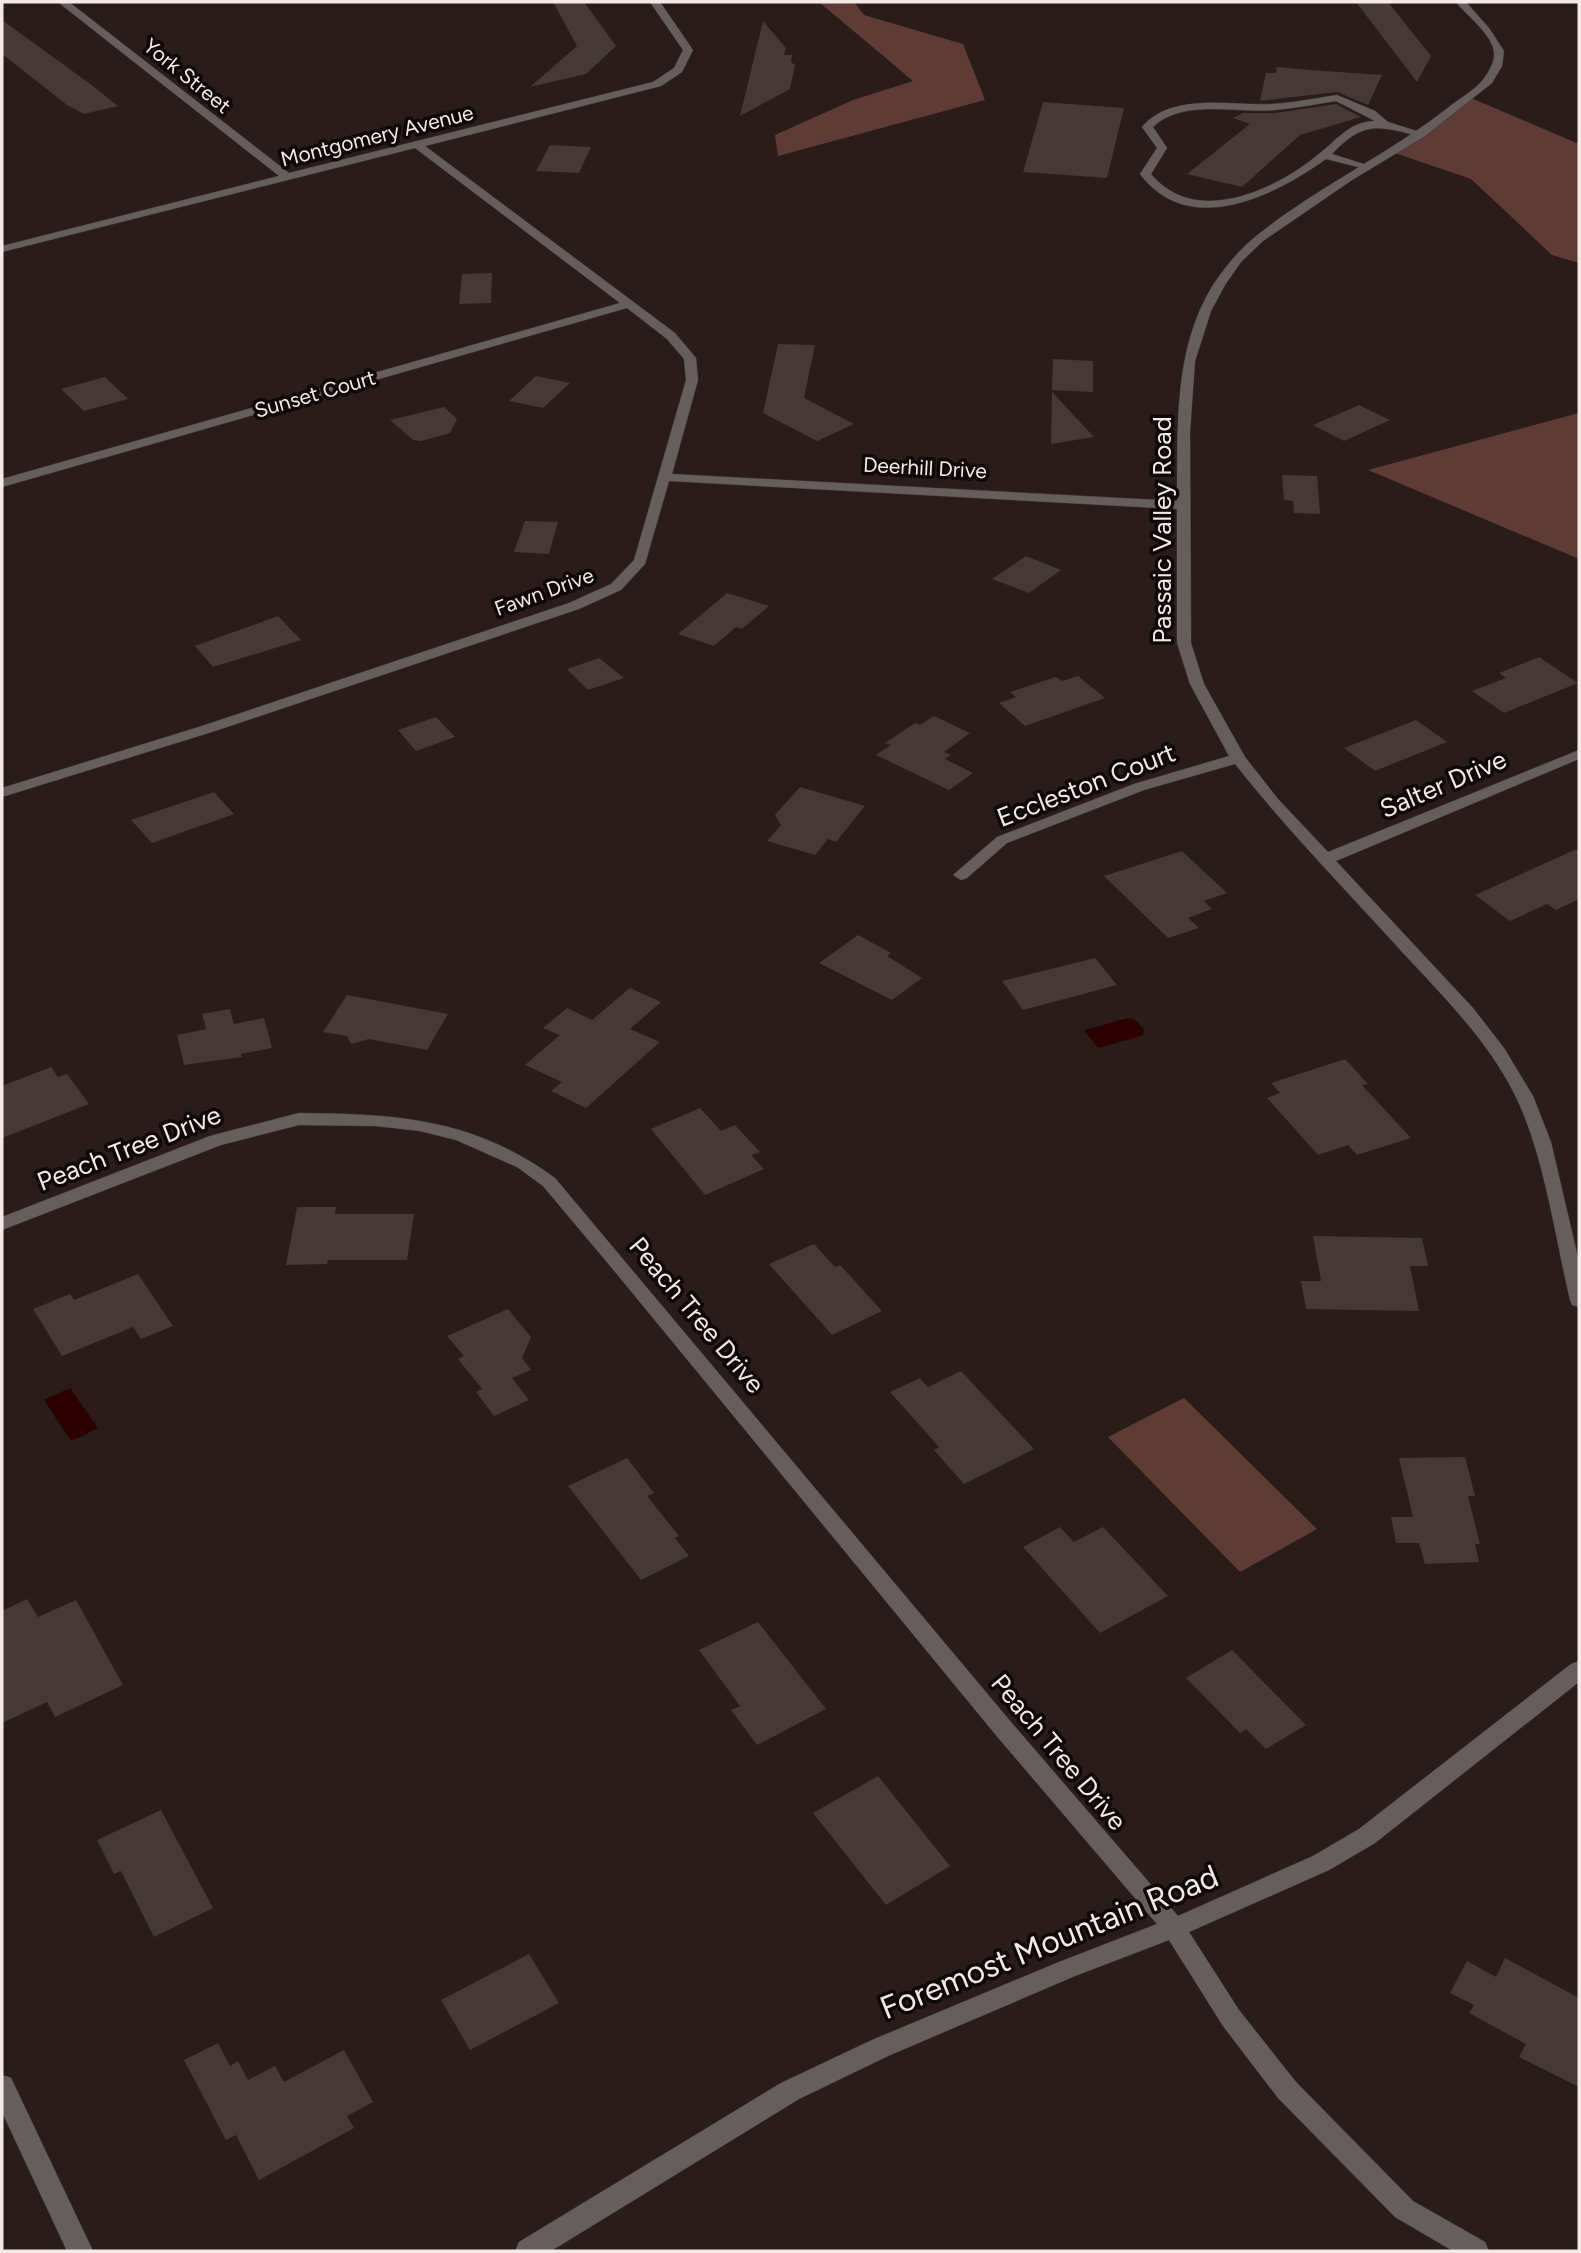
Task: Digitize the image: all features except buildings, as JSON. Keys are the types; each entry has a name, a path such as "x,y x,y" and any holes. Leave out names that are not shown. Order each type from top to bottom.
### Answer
{"street":[{"name":"York Street","path":"63,2 288,178"},
{"name":"Montgomery Avenue","path":"2,249 646,88 673,75 685,60 687,45 655,2"},
{"name":"Passaic Valley Road","path":"1461,2 1486,30 1499,51 1497,65 1488,81 1467,101 1421,134 1259,239 1237,260 1205,311 1189,361 1184,432 1184,643 1197,684 1238,758 1273,802 1467,1012 1499,1052 1524,1096 1542,1142 1579,1300"},
{"path":"1383,123 1361,127 1339,138 1325,155 1275,188 1214,204 1179,201 1153,187 1144,174 1163,148 1147,127 1160,115 1177,110 1214,106 1273,107 1337,98 1371,113 1383,123 1421,134"},
{"name":"Fawn Drive","path":"2,793 210,728 604,595 616,587 639,561 692,380 693,365 686,351 671,336 417,145"},
{"path":"1325,155 1366,168"},
{"name":"Sunset Court","path":"2,483 629,304"},
{"name":"Deerhill Drive","path":"663,477 1076,496 1184,505"},
{"name":"Salter Drive","path":"1326,859 1579,754"},
{"name":"Eccleston Court","path":"961,875 1002,840 1139,787 1238,758"},
{"name":"Peach Tree Drive","path":"2,1224 216,1140 299,1119 375,1120 420,1125 461,1136 523,1163 549,1182 624,1268 1003,1728 1174,1928 1231,2018 1287,2090 1404,2209 1476,2251"},
{"name":"Foremost Mountain Road","path":"528,2251 790,2091 892,2043 1067,1969 1174,1928 1321,1863 1367,1836 1579,1670"},
{"path":"2,2086 80,2251"}],"shaded area":[{"path":"819,2 854,2 864,15 963,44 985,100 778,156 775,135 853,100 913,81"},
{"path":"1464,95 1579,144 1579,263 1552,255 1471,179 1392,152 1447,114"},
{"path":"1579,413 1579,559 1368,470"},
{"path":"1128,1018 1138,1022 1144,1030 1141,1036 1098,1048 1084,1030"},
{"path":"70,1388 98,1428 71,1441 44,1400"},
{"path":"1184,1398 1317,1529 1240,1572 1108,1437"}]}
